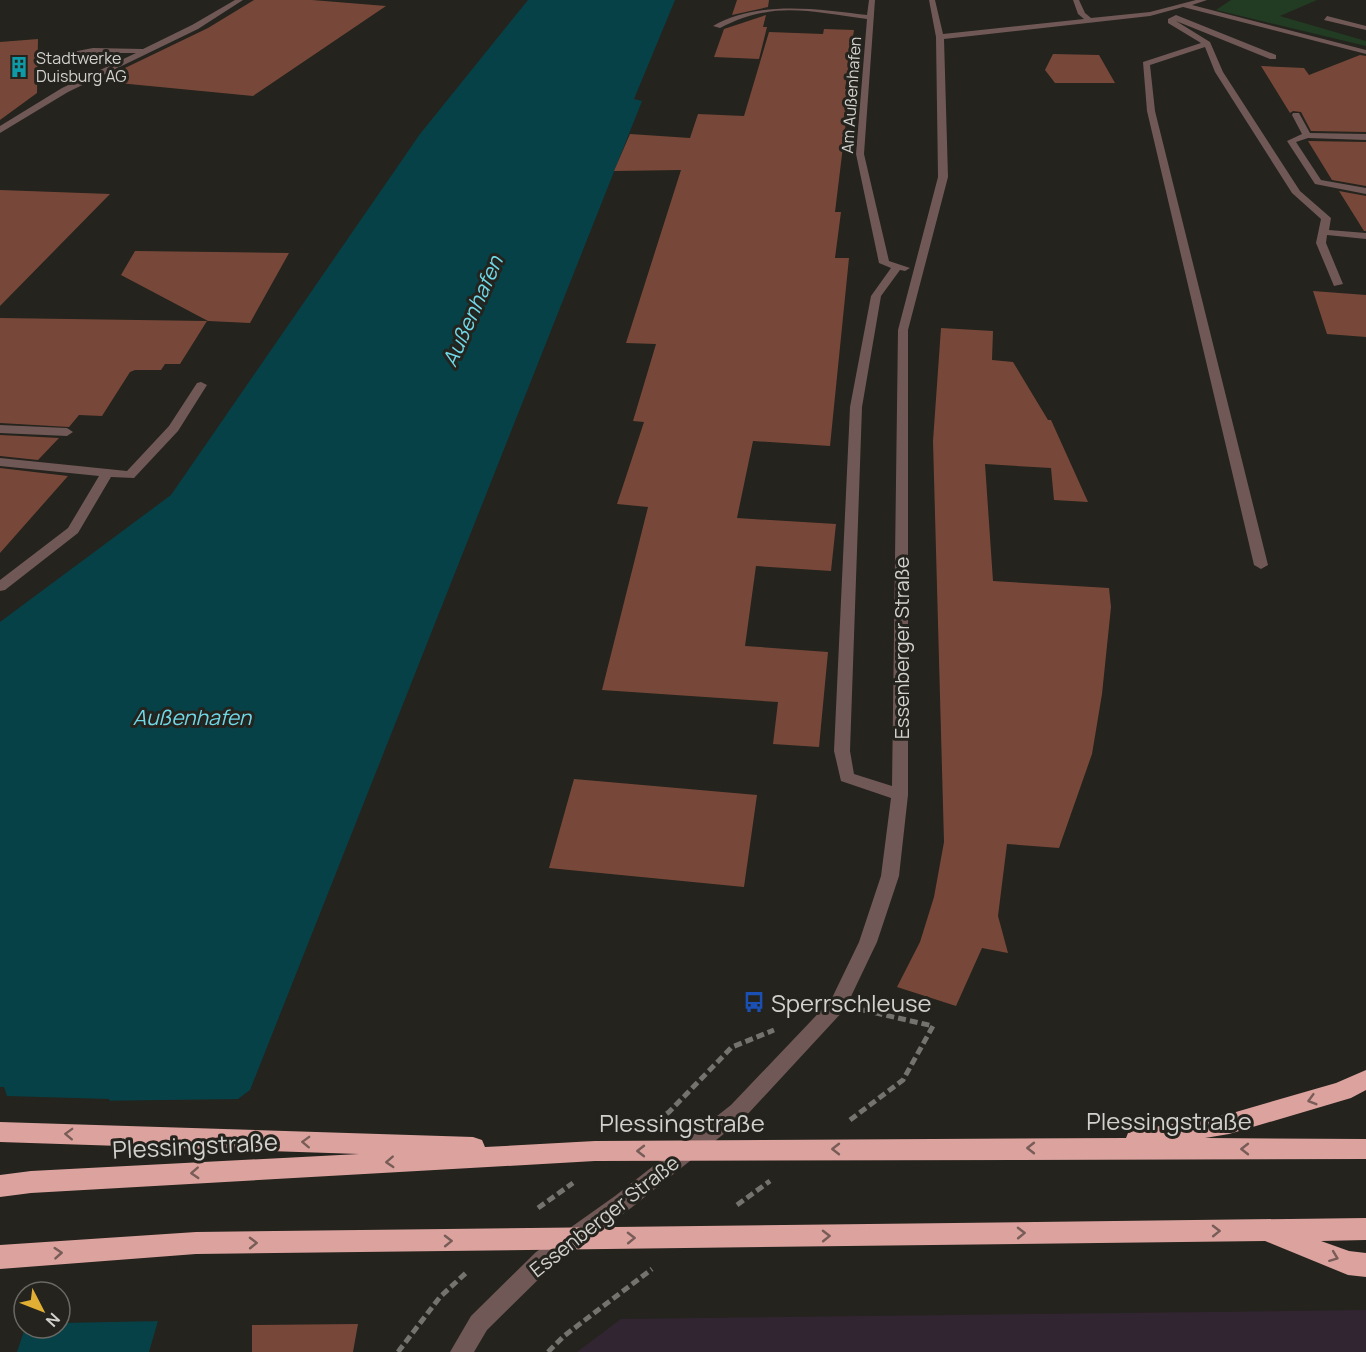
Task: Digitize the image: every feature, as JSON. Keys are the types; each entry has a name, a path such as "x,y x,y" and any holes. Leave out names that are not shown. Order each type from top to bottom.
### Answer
{"highway":[{"path":"1089,1148 1229,1124 1343,1091 1366,1079"},
{"path":"0,1132 595,1151"},
{"name":"Plessingstraße","path":"0,1186 31,1182 595,1151 1366,1149"},
{"path":"0,1257 196,1243 1366,1229"},
{"path":"1264,1230 1348,1263 1366,1265"}],"street":[{"path":"0,130 65,90 195,27 240,0"},
{"name":"Am Außenhafen","path":"872,0 860,154 884,263 898,266"},
{"name":"Essenberger Straße","path":"462,1352 479,1323 544,1259 623,1202 738,1111 838,1004 868,942 890,876 900,795 903,330 943,177 940,37 932,0"},
{"path":"1076,0 1082,14 1089,20"},
{"path":"940,37 1159,12 1202,0"},
{"path":"1186,6 1366,52"},
{"path":"717,26 733,16 750,10 780,7 819,8 849,16 871,17"},
{"path":"1159,12 1272,57"},
{"path":"1178,18 1171,21 1207,44 1219,72 1297,193 1326,218 1321,243 1338,284"},
{"path":"1327,18 1366,28"},
{"path":"1207,44 1146,64 1151,111 1261,565"},
{"path":"44,60 77,51 115,48 142,51"},
{"path":"1296,116 1307,135"},
{"path":"1366,137 1307,135 1291,141 1318,182 1366,191"},
{"path":"1322,232 1366,236"},
{"path":"900,795 848,777 842,751 856,408 876,296 898,266 917,271"},
{"path":"0,462 130,475 174,428 201,386"},
{"path":"0,429 67,432"},
{"path":"0,587 73,530 106,474"}],"shaded area":[{"path":"1366,1310 1366,1352 577,1352 621,1319"}],"green space":[{"path":"1231,0 1317,0 1280,16 1366,41 1366,46 1216,10"}],"water":[{"name":"Außenhafen","path":"528,0 675,0 634,99 642,101 250,1090 218,1114 149,1352 17,1352 21,1340 72,1340 72,1280 64,1280 115,1114 109,1099 7,1096 4,1087 0,1087 0,622 171,495 420,134"}],"pier":[{"path":"242,1099 221,1116 162,1321 72,1323 72,1280 42,1280 112,1114 107,1101 87,1101"}],"building":[{"path":"254,0 312,0 386,6 253,96 98,81 208,28"},
{"path":"737,0 769,0 768,7 732,15"},
{"path":"766,15 763,27 767,27 759,59 714,57 724,29"},
{"path":"824,29 854,30 845,89 850,89 835,212 841,212 835,258 849,258 830,446 753,441 737,518 836,524 831,571 756,566 745,646 828,652 819,747 773,744 778,702 602,690 648,507 617,504 644,422 633,421 656,344 626,343 681,170 614,171 630,134 690,138 698,114 744,116 769,32 823,34"},
{"name":"Stadtwerke Duisburg AG","path":"38,39 37,93 0,120 0,42"},
{"path":"1053,54 1099,55 1115,83 1055,83 1045,70"},
{"path":"1360,55 1366,56 1366,132 1311,131 1301,112 1290,113 1261,66 1304,68 1309,75"},
{"path":"1308,141 1366,142 1366,186 1332,180"},
{"path":"0,190 110,194 0,306"},
{"path":"1339,191 1366,196 1366,231 1364,231"},
{"path":"135,251 289,253 250,323 208,321 121,275"},
{"path":"1313,291 1366,295 1366,337 1327,334"},
{"path":"0,318 207,321 180,364 165,364 161,370 130,372 102,416 79,415 69,427 0,423"},
{"path":"941,328 993,331 992,360 1013,362 1048,420 1051,420 1088,502 1054,500 1051,468 985,464 993,581 1109,588 1111,607 1102,694 1092,754 1059,848 1007,844 998,916 1008,953 982,948 956,1006 897,987 920,942 934,897 944,842 933,441"},
{"path":"0,435 59,438 38,460 0,456"},
{"path":"0,468 68,476 0,553"},
{"path":"574,779 757,795 744,887 549,868"},
{"path":"358,1324 353,1352 252,1352 252,1325"}],"place":[{"name":"Stadtwerke Duisburg AG","path":"19,67"},
{"name":"Sperrschleuse","path":"754,1002"}]}
